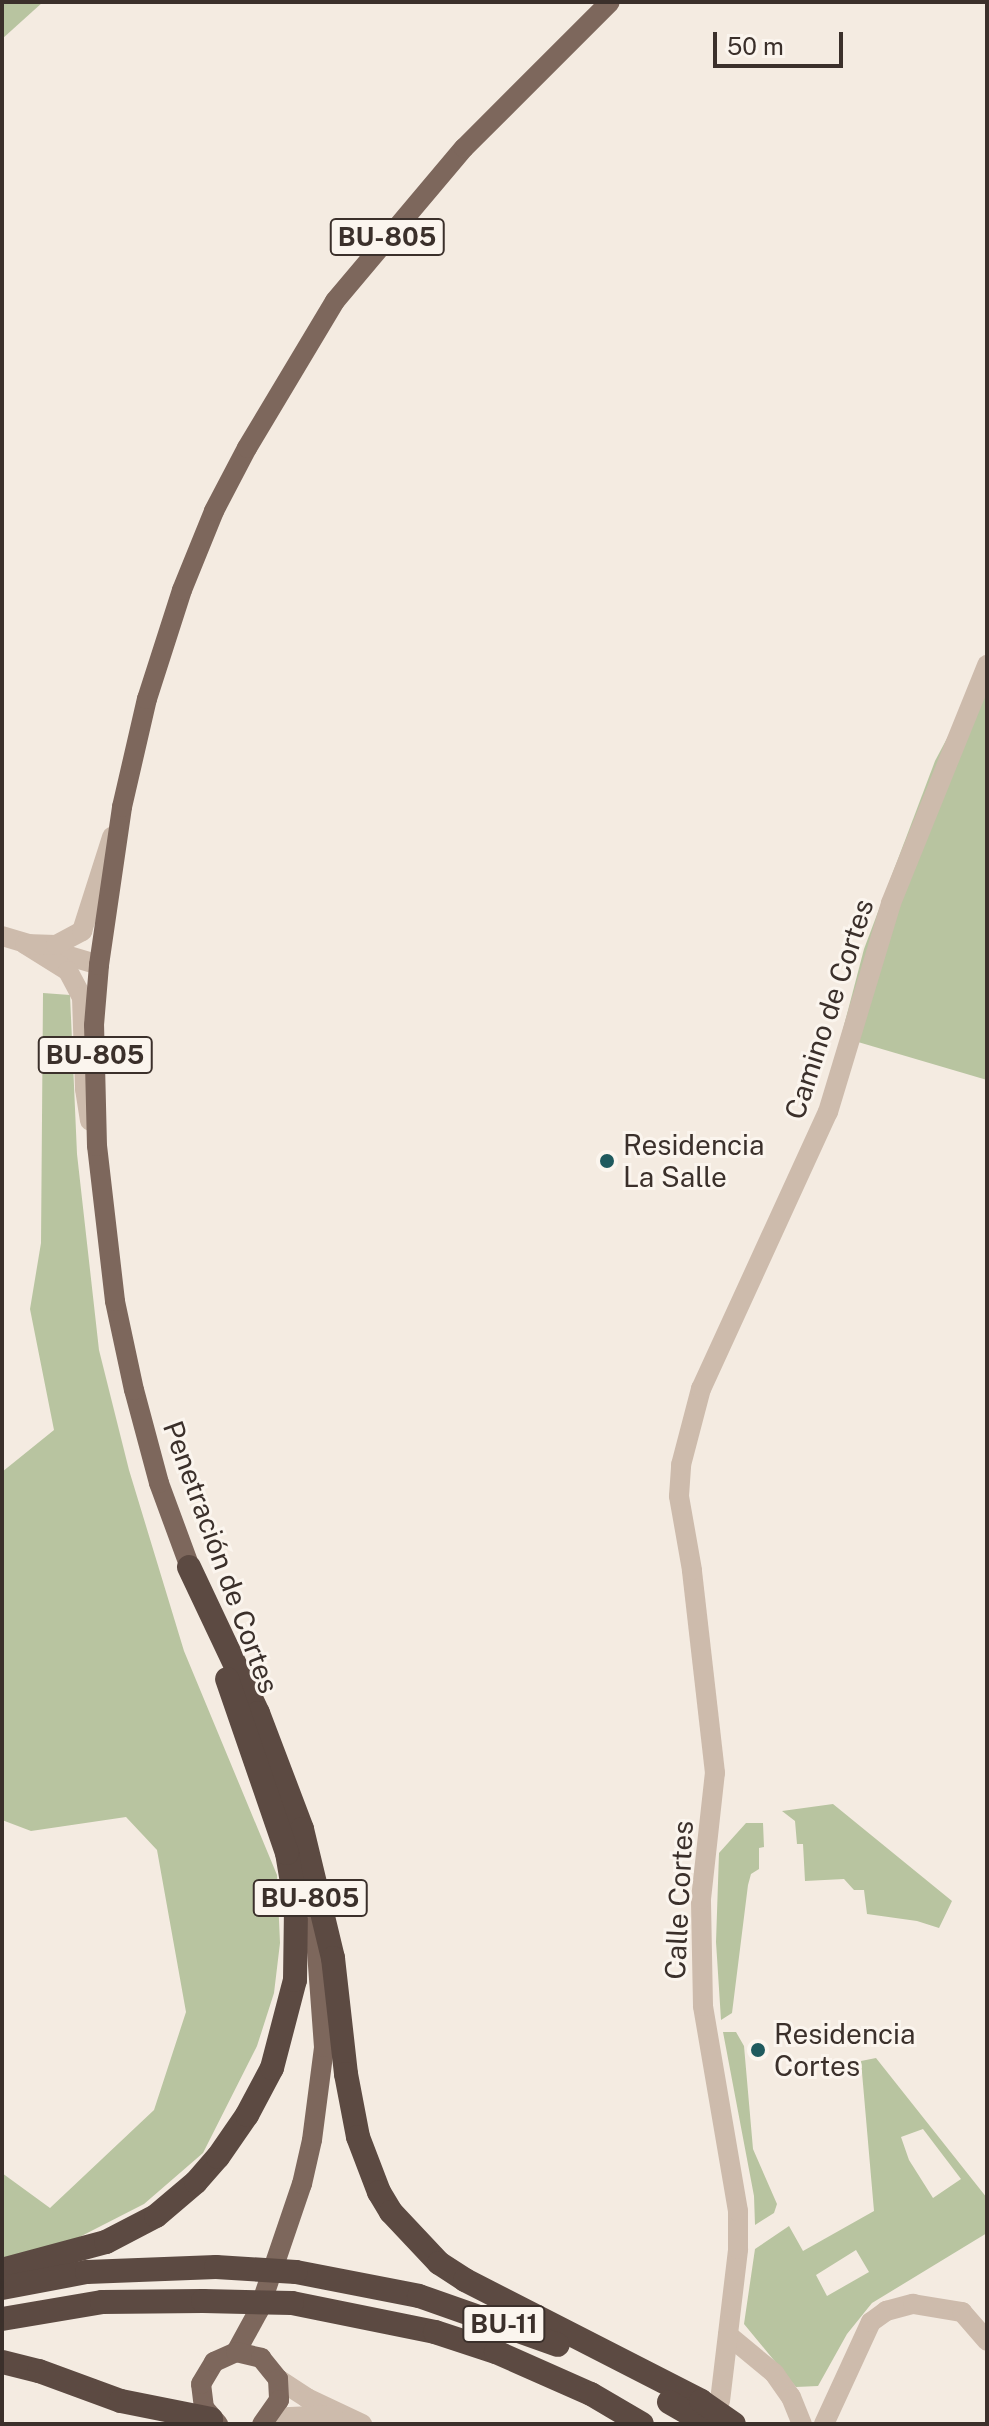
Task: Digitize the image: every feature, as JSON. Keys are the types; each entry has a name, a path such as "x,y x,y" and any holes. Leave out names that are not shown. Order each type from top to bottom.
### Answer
{"highway":[{"path":"2,2270 106,2242 156,2216 196,2182 247,2115 272,2068 287,2017 297,1951 296,1906 287,1853 189,1567"},
{"path":"189,1567 258,1713 302,1829 333,1958 346,2074 358,2137 379,2192 391,2212 439,2263 465,2280 734,2424"},
{"name":"BU-11","path":"2,2288 87,2272 216,2267 296,2272 381,2288 470,2311 551,2341 706,2411"},
{"name":"BU-11","path":"2,2319 102,2302 292,2303 421,2329 496,2352 591,2394 642,2424"},
{"path":"2,2362 39,2371 121,2401 215,2421"}],"main road":[{"name":"Penetración de Cortes","path":"236,2352 259,2310 302,2184 312,2140 324,2047 319,1948 298,1843 159,1483 134,1390 113,1288 97,1146 94,1025 99,965 122,807 147,699 182,590 214,511 286,381 335,301 405,215 464,148 610,2"},
{"name":"Penetración de Cortes","path":"259,2310 261,2358"},
{"path":"236,2352 261,2358 278,2379 279,2400 266,2421"},
{"name":"BU-805","path":"215,2421 204,2408 201,2384 214,2362 236,2352"}],"street":[{"name":"Camino de Cortes","path":"679,1496 685,1440 701,1389 828,1112 891,903 987,665"},
{"path":"25,944 56,945 82,931 122,807"},
{"path":"2,936 99,965"},
{"path":"25,944 68,971 82,997 85,1089 97,1146"},
{"name":"Calle Cortes","path":"679,1496 693,1582 715,1773 701,1899 704,2028 738,2211 738,2249 728,2335 706,2411"},
{"path":"824,2424 871,2322 886,2311 913,2304 962,2312 987,2341"},
{"path":"728,2335 774,2373 791,2397 802,2424"},
{"path":"278,2379 340,2415 362,2424"},
{"path":"266,2421 340,2415"}],"green space":[{"path":"2,2 43,2 2,39"},
{"path":"987,663 987,1080 841,1037 864,949 935,761"},
{"path":"43,993 70,995 77,1154 99,1350 129,1470 184,1651 277,1875 280,1943 274,1993 257,2046 203,2153 144,2204 56,2249 2,2263 2,2173 50,2208 154,2110 186,2012 157,1850 126,1817 31,1831 2,1820 2,1472 54,1430 30,1309 41,1243"},
{"path":"833,1804 952,1901 939,1928 917,1921 867,1914 864,1890 854,1890 844,1879 805,1881 803,1844 797,1844 795,1821 782,1811"},
{"path":"746,1823 763,1823 764,1847 759,1848 759,1869 751,1874 748,1885 732,2013 721,2020 716,1942 719,1853"},
{"path":"723,2032 736,2032 744,2046 753,2149 777,2204 774,2213 755,2225 754,2196"},
{"path":"876,2058 987,2198 987,2233 872,2303 847,2334 818,2386 796,2387 744,2324 755,2249 789,2226 803,2251 874,2211 861,2061","holes":["923,2129 961,2179 933,2198 909,2160 901,2137","856,2250 869,2272 827,2296 816,2275"]}],"place":[{"name":"Residencia La Salle","path":"607,1161"},
{"name":"Residencia Cortes","path":"758,2050"}]}
